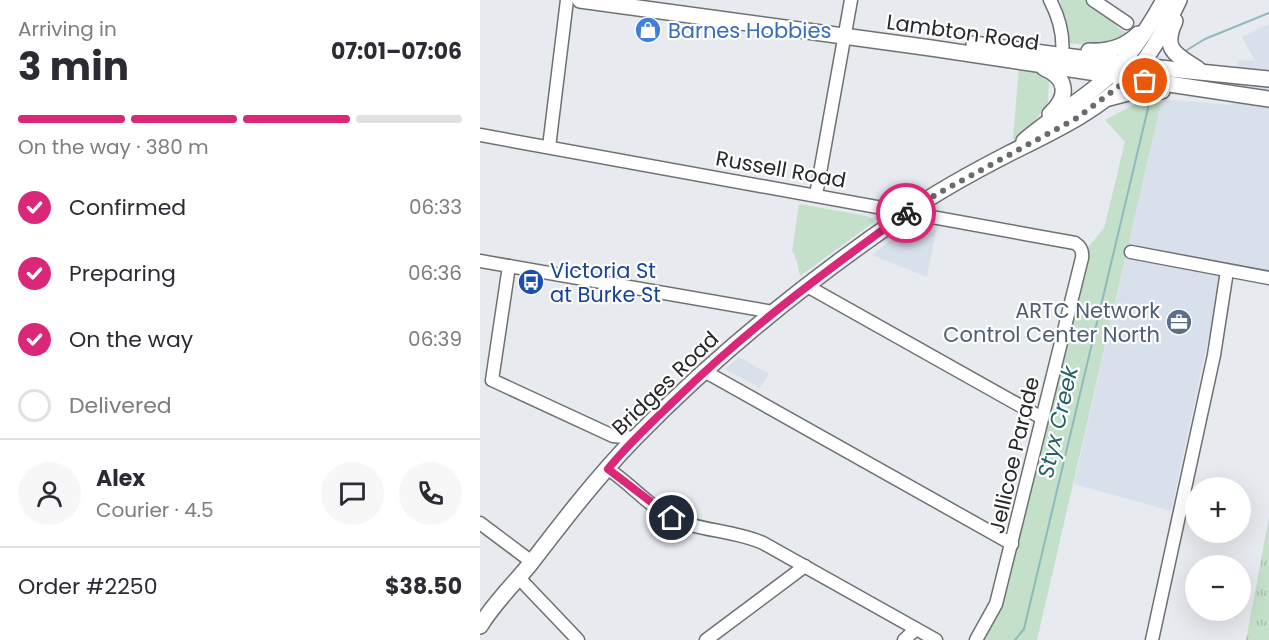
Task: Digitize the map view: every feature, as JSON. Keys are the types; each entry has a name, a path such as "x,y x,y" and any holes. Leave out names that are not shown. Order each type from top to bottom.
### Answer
{"main road":[{"name":"Lambton Road","path":"580,0 1269,79"},
{"name":"Lambton Road","path":"653,0 1033,63 1269,99"},
{"name":"Bridges Road","path":"1009,154 1044,124 1110,75 1133,49 1164,0"},
{"name":"Bridges Road","path":"480,626 564,519 621,453 704,371 773,312 908,212 1009,154 1053,132 1102,101 1130,78 1140,65 1166,26 1179,0"},
{"path":"1186,0 1171,29 1170,43 1179,58 1202,72"},
{"path":"1062,55 1077,51 1109,51 1132,39 1152,22"},
{"path":"1033,63 1053,71 1060,78 1062,85 1060,105 1046,118 1044,124"},
{"path":"1102,101 1121,94 1166,91 1183,87"}],"street":[{"path":"549,147 567,0"},
{"path":"816,195 851,0"},
{"path":"1050,0 1057,12 1064,40 1062,55"},
{"path":"1093,0 1127,23"},
{"name":"Russell Road","path":"480,135 1075,243"},
{"name":"Jellicoe Parade","path":"976,640 996,604 1012,544 1083,253 1079,245 1075,243"},
{"path":"1131,252 1269,278"},
{"path":"480,261 773,312"},
{"path":"509,266 492,380 613,436 635,438"},
{"path":"1152,640 1214,355 1227,271"},
{"path":"807,286 1042,418"},
{"path":"704,371 1012,544"},
{"path":"613,436 621,453"},
{"path":"608,469 672,518 752,538 936,640"},
{"path":"480,523 532,562"},
{"path":"706,640 805,566"},
{"path":"519,578 578,640"},
{"path":"904,640 916,629"}],"shaded area":[{"path":"1269,24 1269,275 1223,270 1171,511 1074,484 1162,99 1232,105 1238,60 1255,61 1242,37"},
{"path":"910,225 936,230 927,277 872,255"},
{"path":"739,357 769,374 760,388 725,369"}],"green space":[{"path":"1060,0 1085,0 1112,17 1118,28 1129,34 1106,46 1068,43"},
{"path":"1019,66 1031,66 1049,80 1048,102 1026,134 1013,140"},
{"path":"1162,99 1037,640 982,640 996,619 1086,250 1104,228 1125,142 1105,120 1141,101"},
{"path":"799,204 867,216 874,222 800,276 792,251"},
{"path":"1269,517 1269,640 1246,640"}],"waterway":[{"name":"Styx Creek","path":"1187,50 1205,39 1269,13"},
{"name":"Styx Creek","path":"1015,640 1024,629 1149,104"}],"way so far":[{"path":"906,213 1077,118 1130,78 1145,81"}],"place":[{"name":"Barnes Hobbies","path":"648,30"},
{"name":"Victoria St at Burke St","path":"531,282"},
{"name":"ARTC Network Control Center North","path":"1179,322"}],"route":[{"path":"672,518 608,469 635,438 730,348 773,312 906,213"}]}
